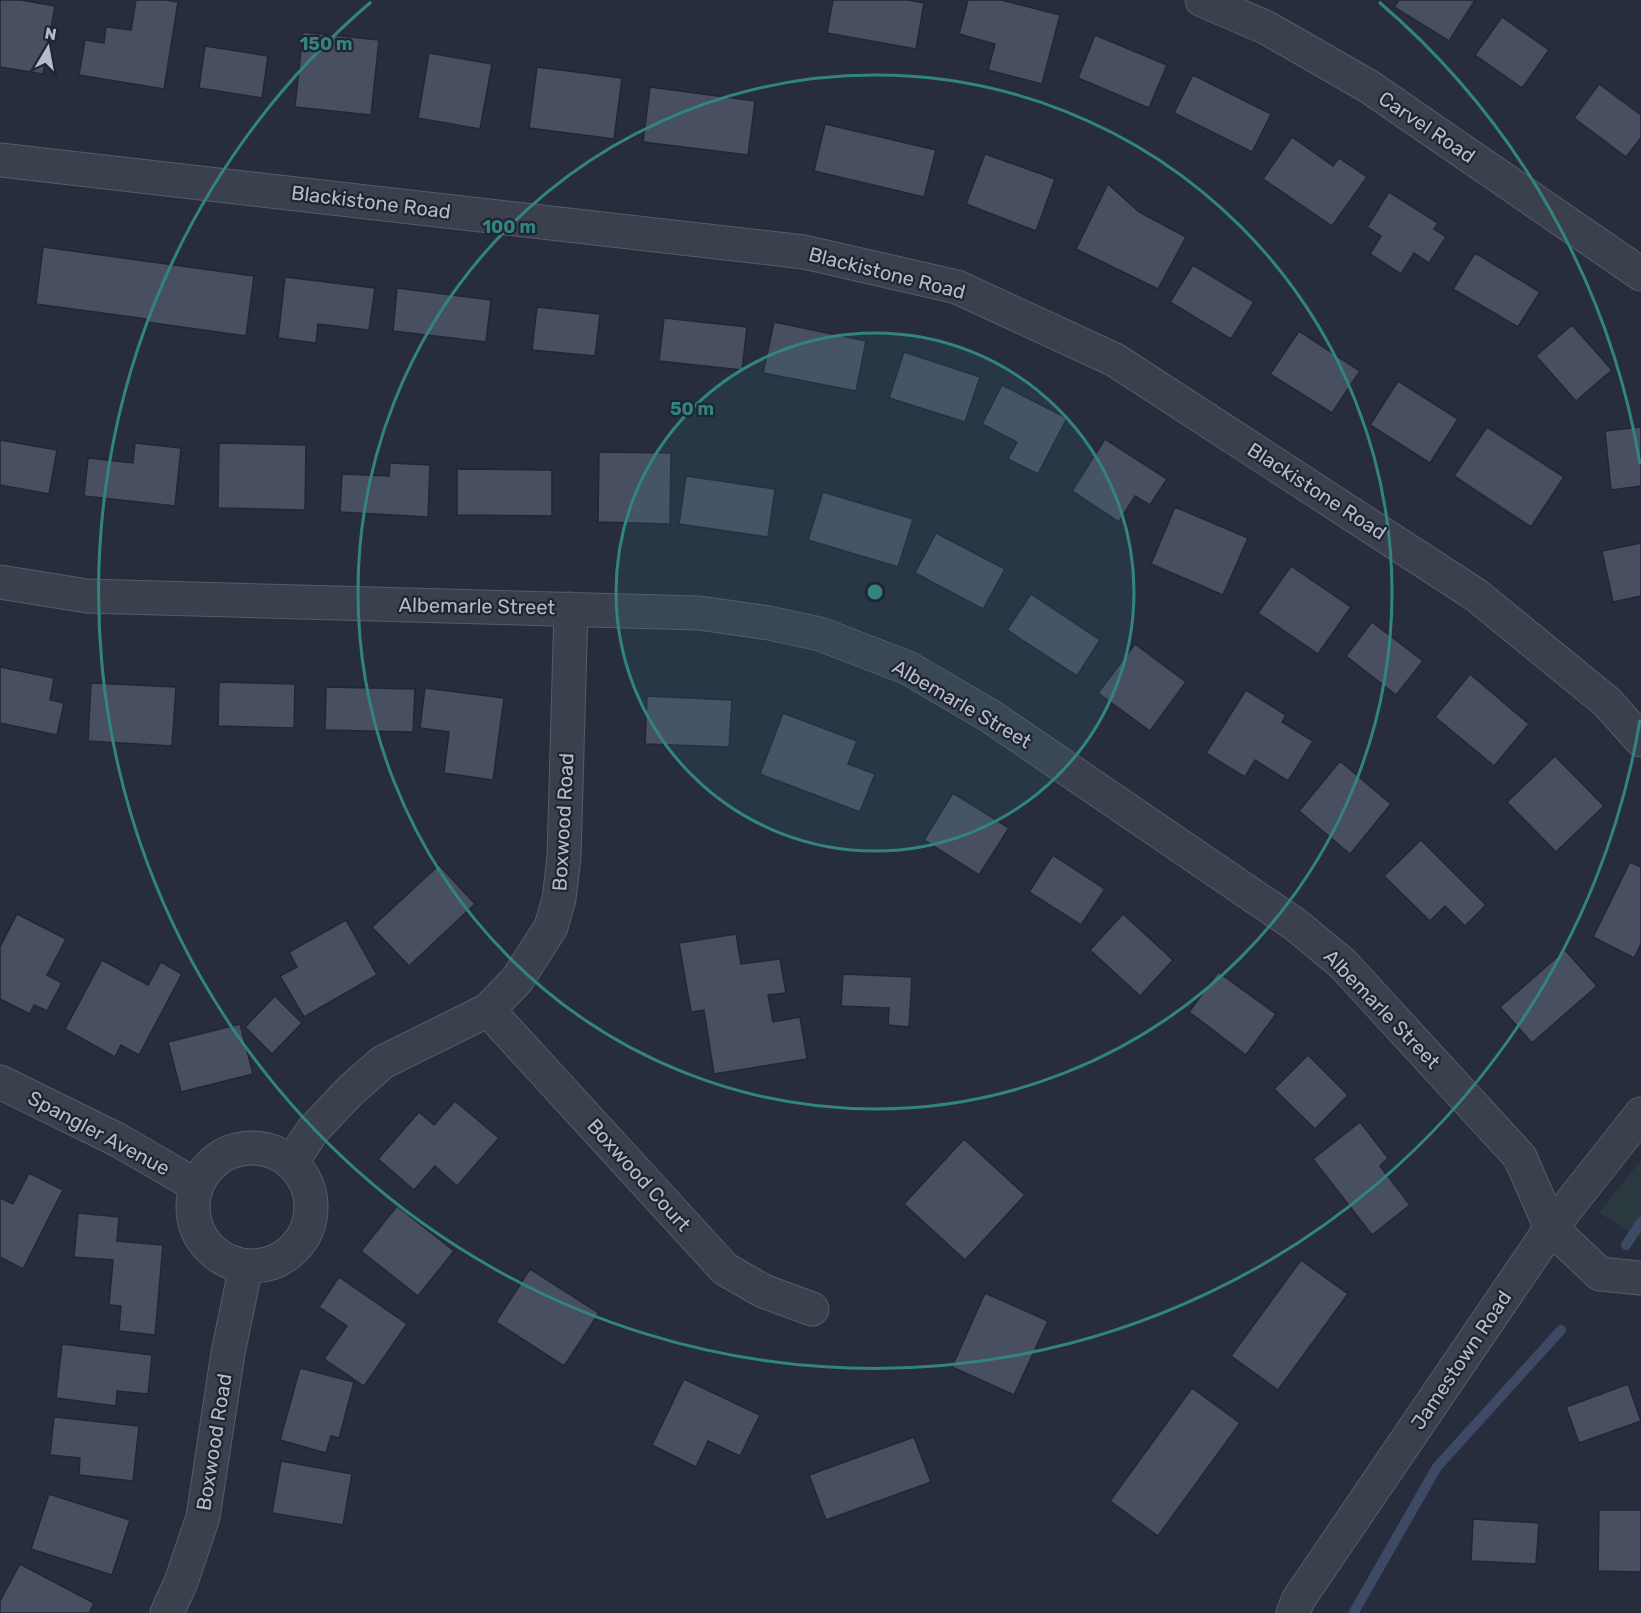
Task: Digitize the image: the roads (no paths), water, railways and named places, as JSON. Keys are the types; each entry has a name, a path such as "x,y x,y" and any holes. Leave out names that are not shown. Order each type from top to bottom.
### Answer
{"street":[{"name":"Carvel Road","path":"1202,0 1267,28 1368,87 1641,274"},
{"name":"Blackistone Road","path":"0,160 804,252 957,287 1115,360 1466,588 1606,702 1641,740"},
{"name":"Albemarle Street","path":"0,582 87,596 699,613 769,622 820,634 908,668 990,716 1296,925 1343,964 1520,1157 1551,1228 1600,1275 1641,1278"},
{"name":"Boxwood Road","path":"291,1162 313,1130 351,1090 383,1062 488,1010 517,980 551,927 559,899 564,858 571,609"},
{"name":"Boxwood Court","path":"488,1010 725,1269 763,1291 812,1309"},
{"name":"Spangler Avenue","path":"0,1082 118,1140 197,1186"},
{"name":"Jamestown Road","path":"1293,1613 1298,1600 1551,1228 1641,1114"},
{"path":"257,1148 275,1152 291,1162 303,1176 310,1193 311,1211 307,1228 298,1244 285,1256 268,1263 246,1266 232,1262 216,1253 203,1239 195,1222 193,1204 197,1186 207,1169 220,1157 238,1150 257,1148"},
{"name":"Boxwood Road","path":"167,1613 181,1582 203,1517 228,1353 246,1266"}],"waterway":[{"path":"1626,1245 1641,1222"},
{"path":"1354,1612 1437,1467 1561,1330"}]}
